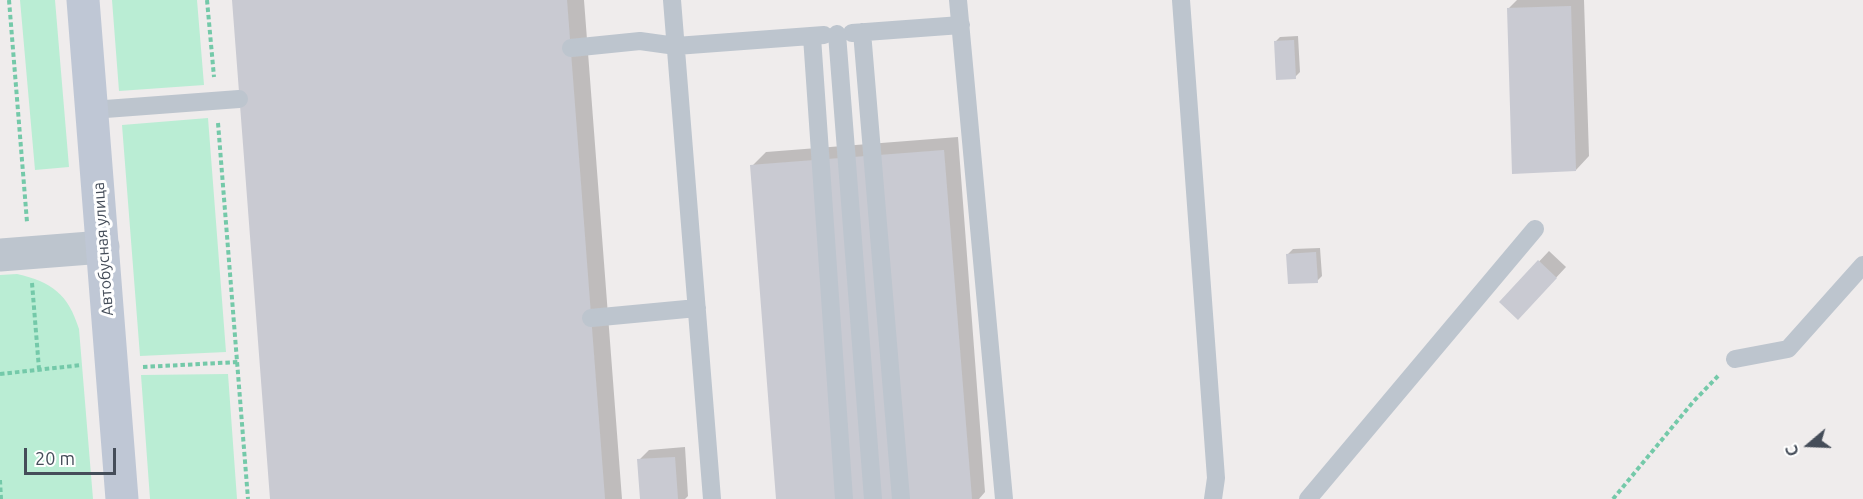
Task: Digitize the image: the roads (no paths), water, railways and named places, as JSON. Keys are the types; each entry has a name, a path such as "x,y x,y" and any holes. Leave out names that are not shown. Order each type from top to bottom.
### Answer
{"street":[{"name":"Автобусная улица","path":"83,0 122,499"},
{"path":"15,254 103,248"}],"lane":[{"path":"672,0 712,499"},
{"path":"958,0 1004,499"},
{"path":"1181,0 1216,478 1213,499"},
{"path":"571,48 640,41 676,46 961,25"},
{"path":"862,32 901,499"},
{"path":"837,34 873,499"},
{"path":"812,37 844,499"},
{"path":"92,110 239,99"},
{"path":"1308,499 1535,229"},
{"path":"1735,359 1788,349 1863,265"},
{"path":"591,318 697,308"}]}
